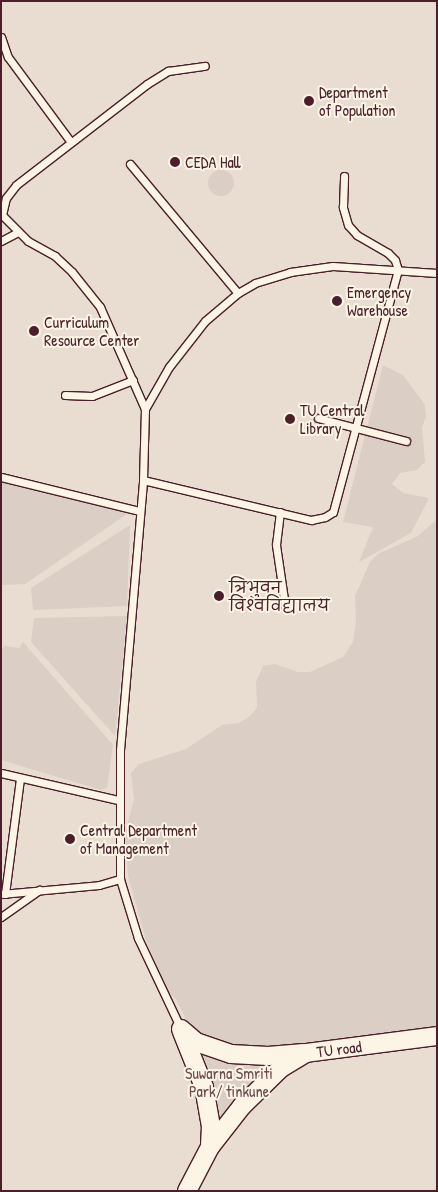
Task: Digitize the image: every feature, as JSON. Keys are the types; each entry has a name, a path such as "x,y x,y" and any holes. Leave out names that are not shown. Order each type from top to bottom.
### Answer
{"street":[{"path":"181,1029 196,1042 231,1054 268,1056 306,1053"},
{"path":"181,1029 204,1088 211,1126 210,1147"},
{"name":"TU road","path":"187,1191 210,1147 262,1085 306,1053 437,1036"}],"lane":[{"path":"1,37 8,57 71,142"},
{"path":"181,1029 138,938 120,879 118,800 139,511 144,480 145,409 100,307 87,288 55,256 18,232 2,214 6,198 16,185 168,71 205,66"},
{"path":"130,164 238,293"},
{"path":"144,480 311,520 325,518 333,512 398,270 395,260 388,253 357,235 348,225 343,207 344,176"},
{"path":"1,241 18,232"},
{"path":"145,409 154,389 188,341 238,293 272,276 311,268 333,266 437,273"},
{"path":"65,395 92,396 133,380"},
{"path":"318,418 406,441"},
{"path":"1,477 139,511"},
{"path":"280,512 276,545 285,606"},
{"path":"1,773 118,800"},
{"path":"20,778 3,894 120,879"},
{"path":"1,917 40,890"}],"shaded area":[{"name":"त्रिभुवन विश्वविद्यालय","path":"1,1 437,1 437,1191 1,1191"}],"green space":[{"path":"221,170 230,174 234,183 230,192 221,196 212,192 208,183 212,174"},
{"path":"383,365 403,375 425,405 426,417 422,427 425,462 417,470 400,473 392,484 403,493 429,498 411,533 359,562 373,527 343,522"},
{"path":"1,476 130,507 127,514 25,584 1,585"},
{"path":"437,519 437,1029 307,1043 230,1048 195,1033 176,999 167,991 146,940 128,876 125,834 134,799 131,773 139,764 186,749 222,725 239,723 249,717 257,708 256,682 263,666 275,664 298,672 310,672 343,657 353,642 356,621 355,596 370,562 378,554 418,536"},
{"path":"130,525 127,606 33,610 31,588"},
{"path":"127,616 115,736 31,642 34,618"},
{"path":"23,642 113,745 107,788 101,790 1,760 1,652 4,646 19,648"},
{"name":"Suwarna Smriti Park/ tinkune","path":"205,1054 234,1064 265,1062 268,1067 224,1119 218,1119 200,1059"}],"place":[{"name":"Department of Population","path":"309,101"},
{"name":"CEDA Hall","path":"175,162"},
{"name":"Emergency Warehouse","path":"337,301"},
{"name":"Curriculum Resource Center","path":"34,331"},
{"name":"TU Central Library","path":"290,419"},
{"name":"त्रिभुवन विश्वविद्यालय","path":"219,596"},
{"name":"Central Department of Management","path":"70,839"}]}
